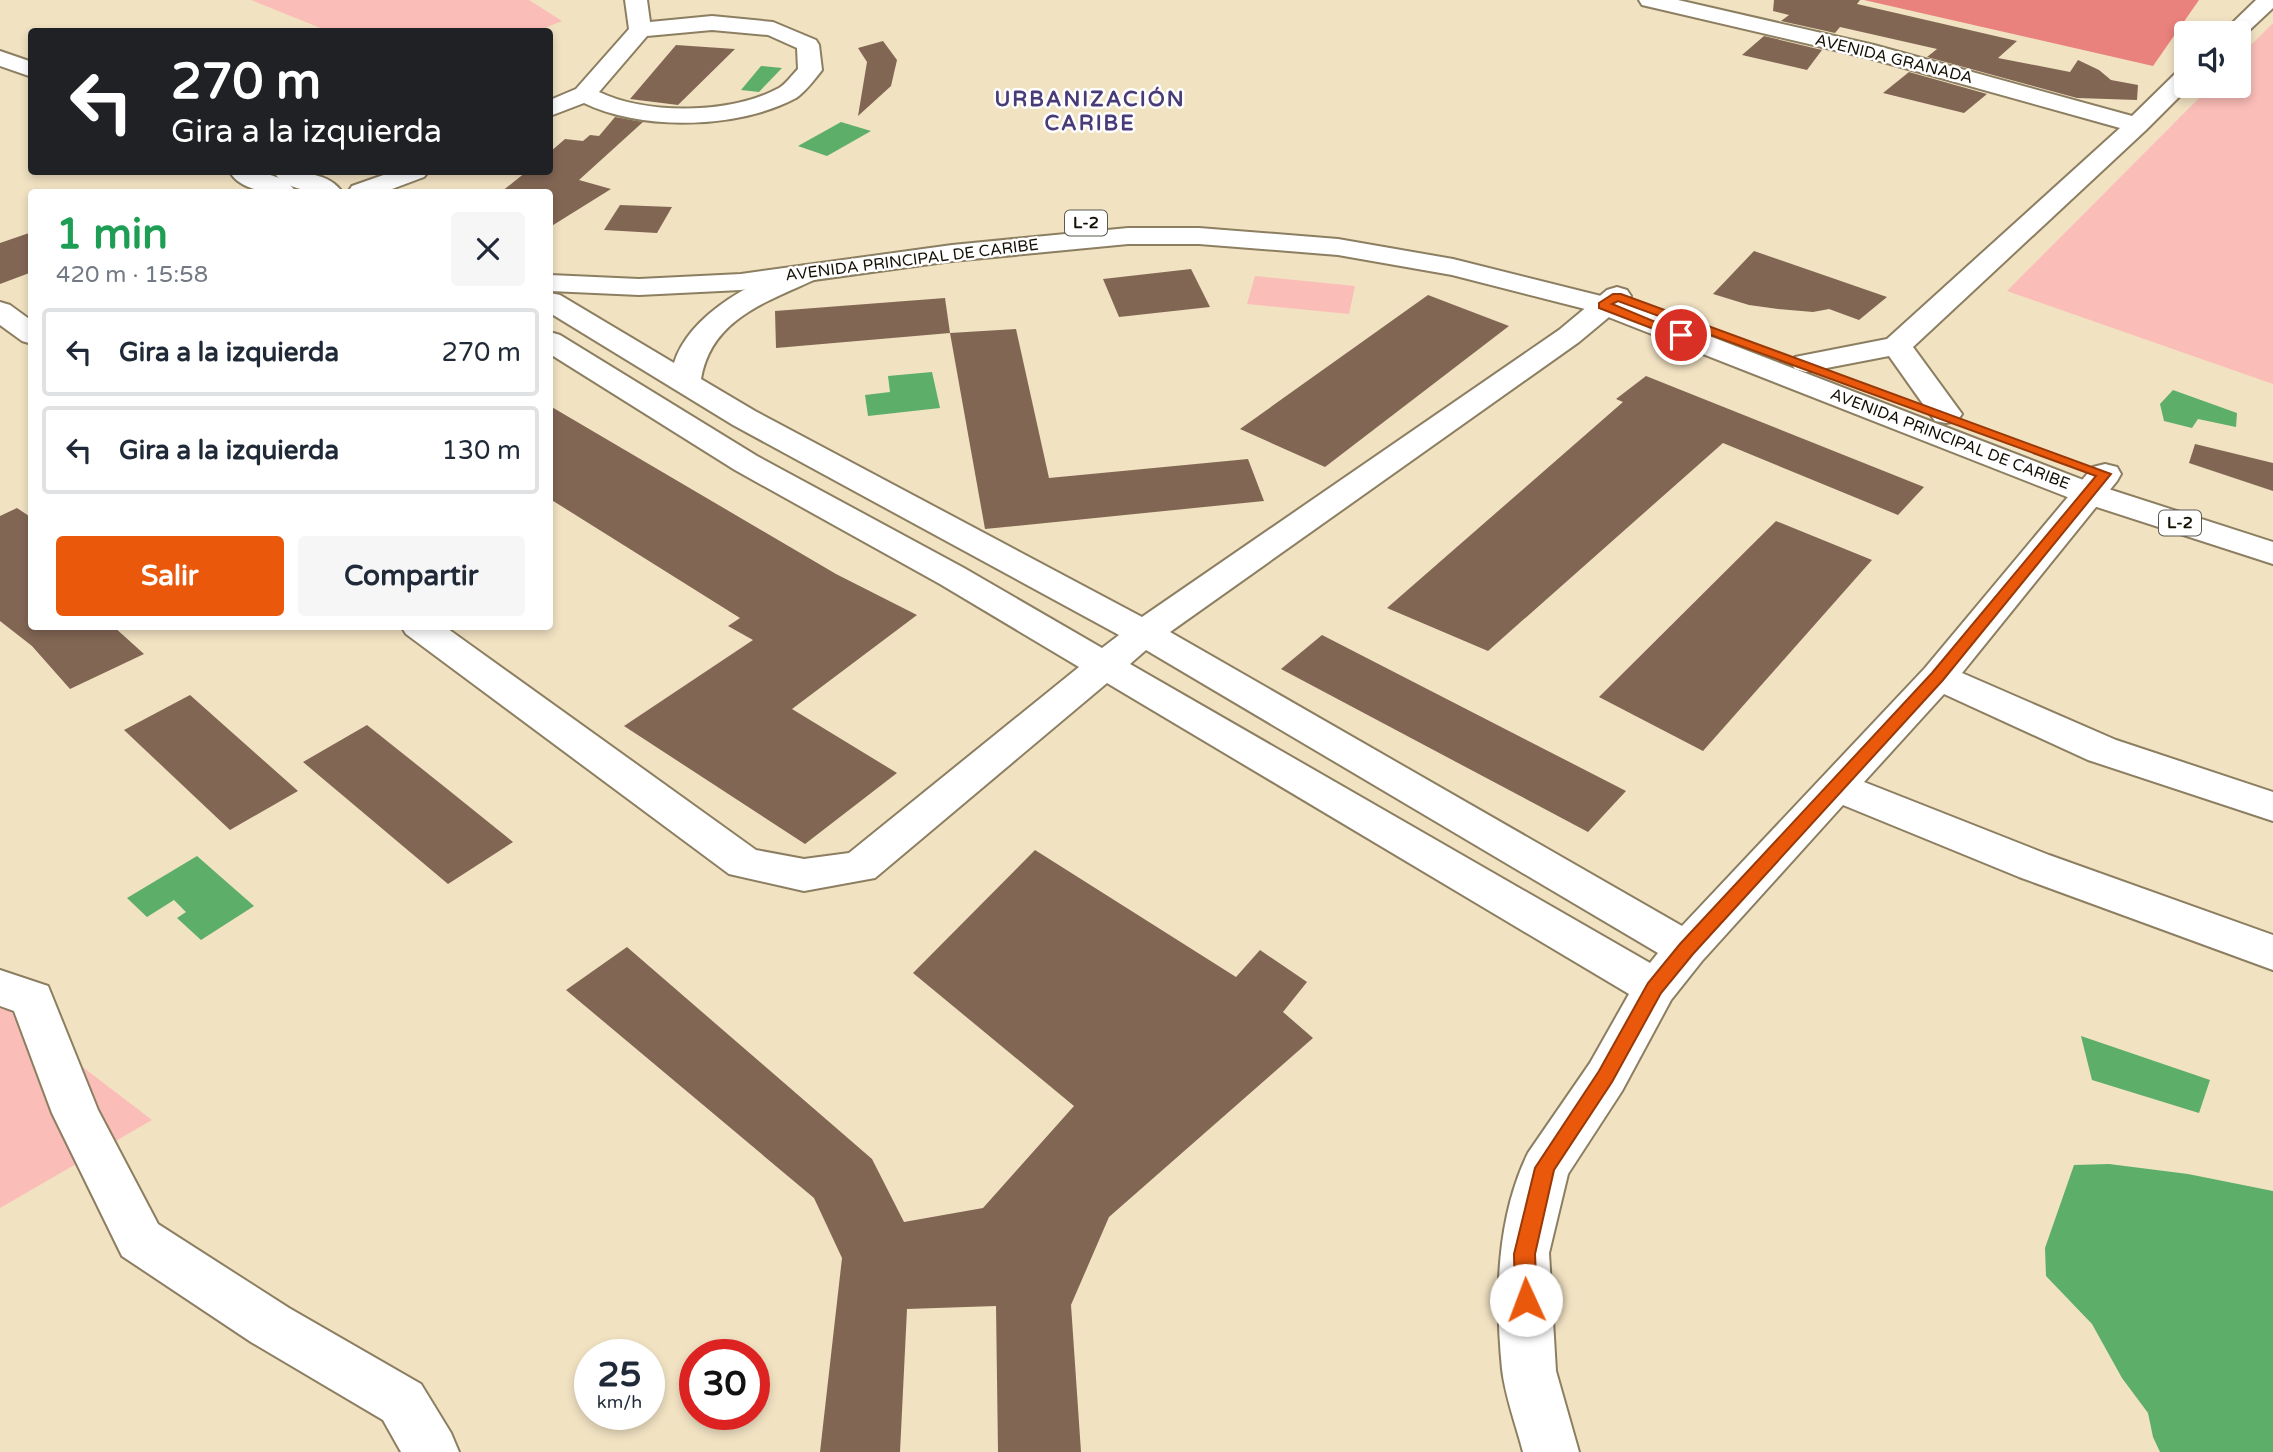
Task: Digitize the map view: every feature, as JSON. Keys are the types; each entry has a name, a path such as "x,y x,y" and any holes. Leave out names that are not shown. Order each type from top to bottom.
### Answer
{"street":[{"path":"636,0 640,30"},
{"name":"AVENIDA GRANADA","path":"1650,0 1874,52 2137,125"},
{"path":"2246,21 2269,0"},
{"path":"553,108 584,94 640,30 712,23 773,29 808,44 810,70 789,92 740,110 664,116 613,108 584,94"},
{"path":"0,38 28,48"},
{"path":"0,58 28,68"},
{"path":"1806,363 1897,346 2174,88"},
{"path":"248,175 277,189"},
{"path":"292,175 323,189"},
{"path":"369,189 407,175"},
{"name":"AVENIDA PRINCIPAL DE CARIBE","path":"553,266 646,269 744,266 1053,225 1126,220 1203,219 1339,230 1466,253 1806,363 1946,414 2096,484 2273,530"},
{"name":"AVENIDA PRINCIPAL DE CARIBE","path":"553,283 639,287 741,282 1057,242 1128,236 1199,236 1338,247 1453,267 1610,301 2273,553"},
{"path":"684,382 697,342 710,328 751,300 806,273"},
{"path":"424,630 744,863 804,875 860,867 1144,633 1570,336 1610,301"},
{"path":"553,303 744,418 1144,633 1686,949"},
{"path":"553,343 746,463 952,576 1655,988"},
{"path":"1897,346 1946,414"},
{"path":"1551,1452 1529,1371 1524,1254 1545,1168 1606,1077 1655,988 1686,949 1938,677 2096,484"},
{"path":"1938,677 2102,750 2273,807"},
{"path":"1835,786 2034,866 2273,953"},
{"path":"0,988 32,999 76,1113 140,1240 270,1325 402,1402 431,1452"}],"shaded area":[{"path":"251,0 529,0 562,21 545,28 321,28"},
{"path":"1864,0 2199,0 2184,21 2174,21 2174,36 2153,66"},
{"path":"2273,23 2273,384 2007,291 2199,98 2251,98 2251,45"},
{"path":"761,66 782,68 759,92 741,90"},
{"path":"841,122 871,131 827,156 798,146"},
{"path":"1255,276 1355,286 1349,314 1247,304"},
{"path":"932,372 940,408 868,416 865,395 890,392 888,376"},
{"path":"2173,390 2237,413 2236,427 2198,419 2192,428 2164,421 2160,404"},
{"path":"197,856 254,906 201,940 177,918 186,912 174,900 147,917 127,898"},
{"path":"0,1004 152,1120 0,1208"},
{"path":"2081,1036 2210,1080 2199,1113 2092,1080"},
{"path":"2109,1164 2188,1174 2273,1191 2273,1452 2160,1452 2153,1437 2148,1413 2122,1378 2092,1324 2046,1276 2045,1248 2074,1165"}],"building":[{"path":"1774,0 1860,0 1857,4 2017,41 1998,58 2070,72 2078,60 2099,70 2111,80 2138,85 2137,100 2077,98 1927,57 1937,49 1840,27 1835,33 1781,21 1789,15 1773,11"},
{"path":"1764,36 1822,50 1807,70 1742,55"},
{"path":"883,41 897,60 891,86 858,116 867,62 858,48"},
{"path":"676,45 735,49 678,105 630,99"},
{"path":"1909,72 1987,94 1964,113 1883,93"},
{"path":"615,117 643,122 579,180 611,189 553,225 553,189 505,189 522,175 553,175 553,149 565,139 583,141 590,135 599,136"},
{"path":"620,205 672,207 657,233 604,230"},
{"path":"28,233 28,274 0,284 0,243"},
{"path":"1754,251 1887,297 1859,320 1829,309 1813,312 1778,309 1749,305 1713,294"},
{"path":"1191,269 1210,307 1119,317 1103,279"},
{"path":"1428,295 1509,326 1325,467 1240,429"},
{"path":"945,298 950,333 776,348 775,311"},
{"path":"1016,329 1049,478 1248,459 1264,501 985,529 950,333"},
{"path":"1646,376 1924,487 1898,515 1723,443 1488,651 1387,608 1623,402 1616,399"},
{"path":"553,408 836,574 917,615 792,709 897,773 805,844 624,726 753,640 728,626 740,618 553,501"},
{"path":"2195,444 2273,463 2273,491 2189,463"},
{"path":"17,508 28,515 28,630 117,630 144,654 70,689 32,646 0,621 0,516"},
{"path":"1776,521 1872,560 1703,751 1599,697"},
{"path":"1322,635 1626,791 1588,832 1281,669"},
{"path":"190,695 298,791 230,830 124,730"},
{"path":"367,725 513,842 448,884 303,762"},
{"path":"1035,850 1236,977 1260,950 1307,982 1283,1012 1313,1038 1109,1217 1071,1305 1081,1452 998,1452 996,1306 907,1309 900,1452 820,1452 842,1258 814,1198 566,990 627,947 872,1159 904,1222 983,1208 1074,1106 913,973"}],"district":[{"name":"URBANIZACIÓN CARIBE","path":"1090,111"}],"route":[{"path":"1526,1300 1524,1254 1545,1168 1606,1077 1655,988 1686,949 1938,677 2105,474 1617,296 1603,305 1681,335"}]}
